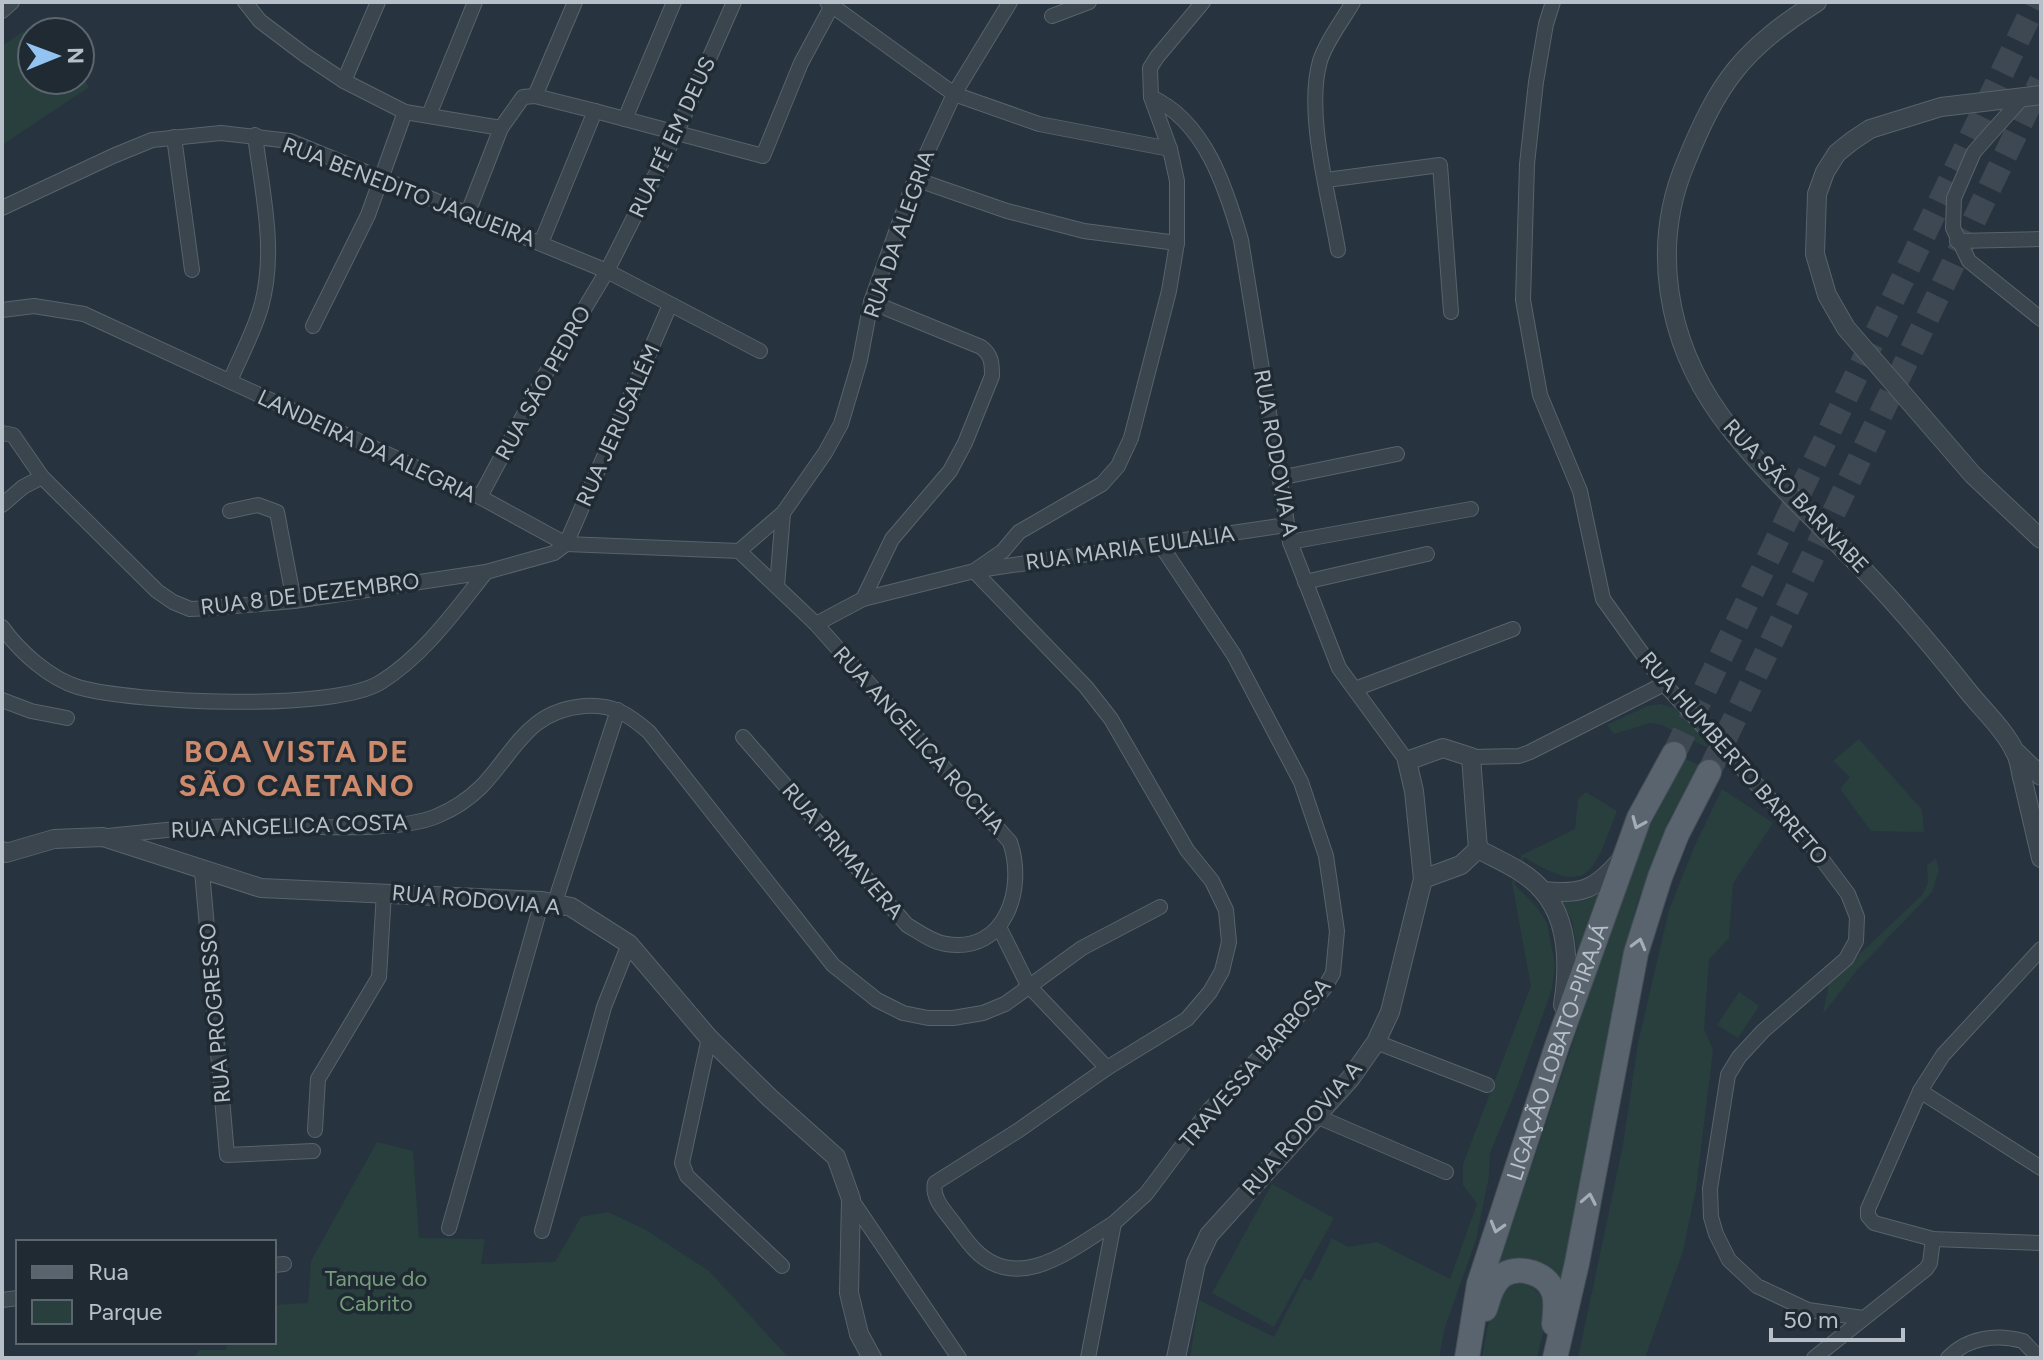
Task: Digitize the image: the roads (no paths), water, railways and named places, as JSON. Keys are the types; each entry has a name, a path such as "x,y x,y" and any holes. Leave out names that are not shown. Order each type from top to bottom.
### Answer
{"main road":[{"name":"LIGAÇÃO LOBATO-PIRAJÁ","path":"1469,1358 1479,1284 1503,1205 1639,818 1674,754"},
{"name":"LIGAÇÃO LOBATO-PIRAJÁ","path":"1554,1358 1577,1263 1636,953 1677,834 1709,772"},
{"path":"1469,1358 1496,1283 1504,1275 1526,1271 1546,1281 1553,1290 1554,1358"}],"street":[{"path":"2,11 12,2"},
{"path":"245,2 260,21 344,81 405,112 501,128"},
{"path":"344,81 378,2"},
{"path":"429,115 475,2"},
{"path":"467,215 501,128 529,96 575,2"},
{"path":"625,119 674,2"},
{"name":"RUA FÉ EM DEUS","path":"607,271 676,134 734,2"},
{"name":"RUA DA ALEGRIA","path":"739,551 783,513 825,453 841,424 860,360 871,302 915,179 954,94 1010,2"},
{"path":"1052,16 1089,2"},
{"path":"999,927 1028,985 1107,1068 1187,1019 1210,992 1222,971 1229,942 1226,910 1212,881 1187,850 1103,708 974,571 1003,551 1019,532 1102,484 1118,466 1131,438 1169,291 1177,243 1177,181 1170,149 1151,97 1150,68 1203,2"},
{"path":"1338,250 1317,128 1315,83 1321,58 1353,2"},
{"name":"RUA HUMBERTO BARRETO","path":"1553,2 1536,82 1527,164 1523,290 1529,343 1540,395 1580,491 1603,599 1664,684 1806,838 1848,894 1858,926 1856,941 1846,959 1763,1031 1739,1057 1728,1075 1710,1189 1711,1217 1729,1260 1757,1286 1808,1310 1863,1318"},
{"name":"RUA SÃO BARNABE","path":"1817,2 1768,35 1730,73 1694,141 1673,195 1667,227 1666,274 1677,325 1697,375 1729,426 1905,615 2016,752 2041,858"},
{"path":"529,96 763,156 801,63 831,3 954,94 1039,124 1170,149"},
{"path":"2033,96 1974,152 1954,198 1953,228 1969,261 2041,319"},
{"path":"2033,96 1941,107 1870,129 1852,141 1837,153 1825,172 1817,194 1815,254 1827,295 1846,328 1973,475 2041,539"},
{"name":"RUA RODOVIA A","path":"1151,97 1168,107 1191,130 1211,157 1235,219 1290,542 1333,655 1407,761 1414,791 1423,879 1390,1012 1376,1042 1350,1079 1220,1220 1201,1249 1192,1276 1176,1358"},
{"path":"541,243 595,111"},
{"path":"313,326 362,228 405,112"},
{"name":"RUA BENEDITO JAQUEIRA","path":"2,208 152,140 221,133 290,141 607,271 760,351"},
{"path":"230,381 261,310 267,279 269,240 255,135"},
{"path":"174,137 192,270"},
{"path":"1326,180 1440,165 1451,312"},
{"path":"915,179 1007,211 1084,231 1177,243"},
{"path":"1957,241 2041,239"},
{"name":"RUA SÃO PEDRO","path":"480,497 546,373 607,271"},
{"path":"863,599 892,539 955,462 992,376 990,356 981,347 871,302"},
{"name":"RUA JERUSALÉM","path":"566,544 670,305"},
{"name":"LANDEIRA DA ALEGRIA","path":"2,310 34,306 84,314 480,497 566,544 739,551"},
{"name":"RUA 8 DE DEZEMBRO","path":"8,434 42,477 157,591 190,609 294,601 486,572 554,553 566,544"},
{"path":"1279,478 1397,454"},
{"path":"2,505 23,487 42,477"},
{"path":"230,511 258,505 277,512 294,601"},
{"path":"1290,542 1471,509"},
{"path":"777,586 783,513"},
{"name":"RUA MARIA EULALIA","path":"816,624 863,599 974,571 1286,525"},
{"name":"TRAVESSA BARBOSA","path":"1107,1068 1019,1130 935,1183 933,1188 937,1200 976,1251 994,1264 1020,1270 1043,1266 1114,1223 1146,1194 1209,1110 1324,989 1333,973 1337,931 1326,856 1301,782 1234,655 1160,544"},
{"name":"RUA ANGELICA ROCHA","path":"739,551 816,624 1010,842 1017,873 1015,892 999,927"},
{"path":"1305,582 1427,554"},
{"path":"2,627 14,643 44,669 77,687 156,699 323,699 355,694 379,683 411,659 448,621 486,572"},
{"path":"1355,689 1513,629"},
{"path":"1407,761 1443,748 1471,757 1519,756 1664,684"},
{"path":"2,700 31,711 67,718"},
{"name":"RUA ANGELICA COSTA","path":"3,854 54,839 218,827 377,826 434,818 462,803 483,785 520,737 540,720 567,708 597,705 622,712"},
{"path":"449,1228 548,902 622,712 649,732 833,965 877,1000 903,1013 928,1018 953,1018 983,1013 1005,1004 1082,948 1160,907"},
{"name":"RUA PRIMAVERA","path":"743,737 907,925 944,944 965,945 983,941 999,927"},
{"path":"2016,752 2041,776"},
{"path":"1471,757 1478,849"},
{"name":"RUA RODOVIA A","path":"103,837 261,888 548,902 571,907 629,944 709,1038 836,1157 851,1199 849,1293 859,1334 872,1358"},
{"path":"1423,879 1461,865 1478,849"},
{"path":"1478,849 1522,874 1543,891 1560,924 1568,978 1557,1046"},
{"path":"1543,891 1565,893 1595,886 1625,855"},
{"name":"RUA PROGRESSO","path":"202,871 227,1155 313,1151"},
{"path":"315,1130 318,1079 379,977 384,892"},
{"path":"542,1231 604,1007 629,944"},
{"path":"2041,949 1943,1055 1920,1091 1868,1209 1868,1216 1874,1223 1933,1239 2041,1243"},
{"path":"709,1038 682,1163 684,1170 782,1266"},
{"path":"1376,1042 1487,1085"},
{"path":"1920,1091 2041,1168"},
{"path":"1316,1116 1446,1172"},
{"path":"851,1199 959,1358"},
{"path":"1088,1358 1114,1223"},
{"path":"1814,1358 1926,1269 1930,1263 1933,1239"},
{"path":"1948,1358 1967,1342 1985,1338 2023,1341 2039,1358"}],"tunnel":[{"path":"1674,754 2036,2"},
{"path":"1709,772 2041,81"}],"district":[{"name":"BOA VISTA DE SÃO CAETANO","path":"297,768"}],"park label":[{"name":"Tanque do Cabrito","path":"376,1290"}]}
